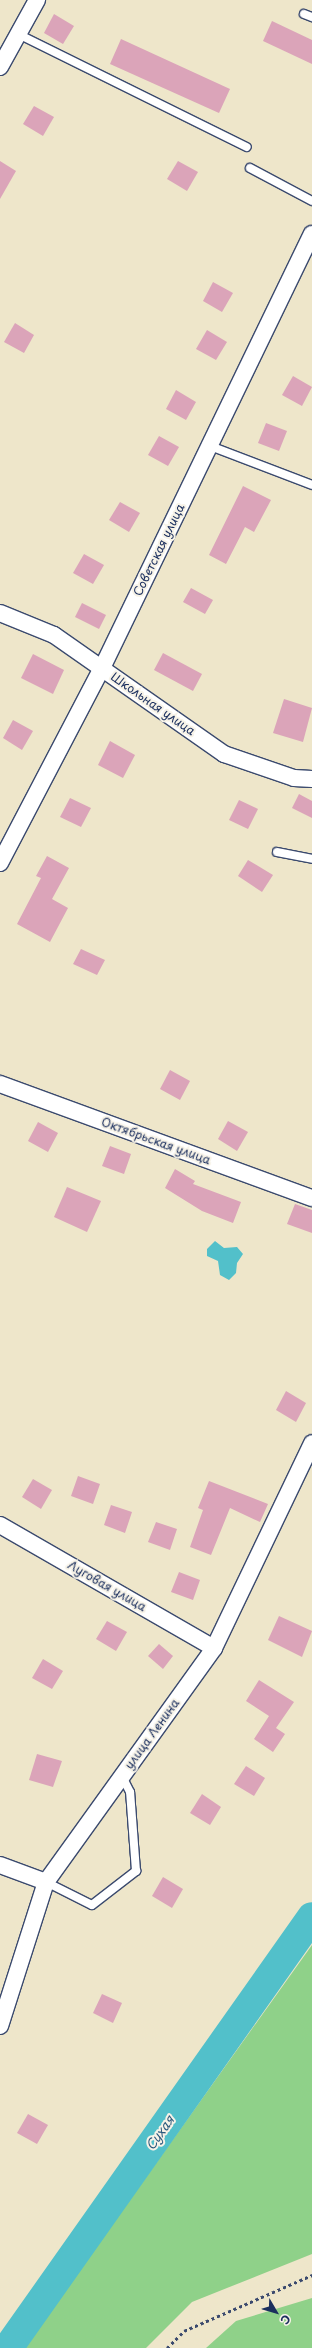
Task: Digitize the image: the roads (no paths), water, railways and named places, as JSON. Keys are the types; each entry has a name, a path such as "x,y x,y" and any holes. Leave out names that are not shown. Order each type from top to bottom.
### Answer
{"street":[{"path":"0,67 37,0"},
{"name":"Советская улица","path":"0,863 102,668 312,234"},
{"name":"Школьная улица","path":"0,613 54,636 224,754 294,778 312,779"},
{"name":"Октябрьская улица","path":"0,1084 312,1198"},
{"name":"улица Ленина","path":"0,2026 46,1882 214,1648 312,1443"},
{"name":"Луговая улица","path":"0,1524 214,1648"},
{"path":"0,1864 46,1882"}],"lane":[{"path":"304,14 312,17"},
{"path":"18,34 247,147"},
{"path":"250,168 312,201"},
{"path":"210,446 312,485"},
{"path":"277,852 312,859"},
{"path":"46,1882 92,1905 136,1871 130,1792 122,1776"}],"water":[{"path":"215,1241 224,1248 237,1247 243,1254 237,1263 236,1273 229,1280 220,1275 218,1261 207,1256 207,1249"}],"waterway":[{"name":"Сухая","path":"8,2348 312,1917"}]}
